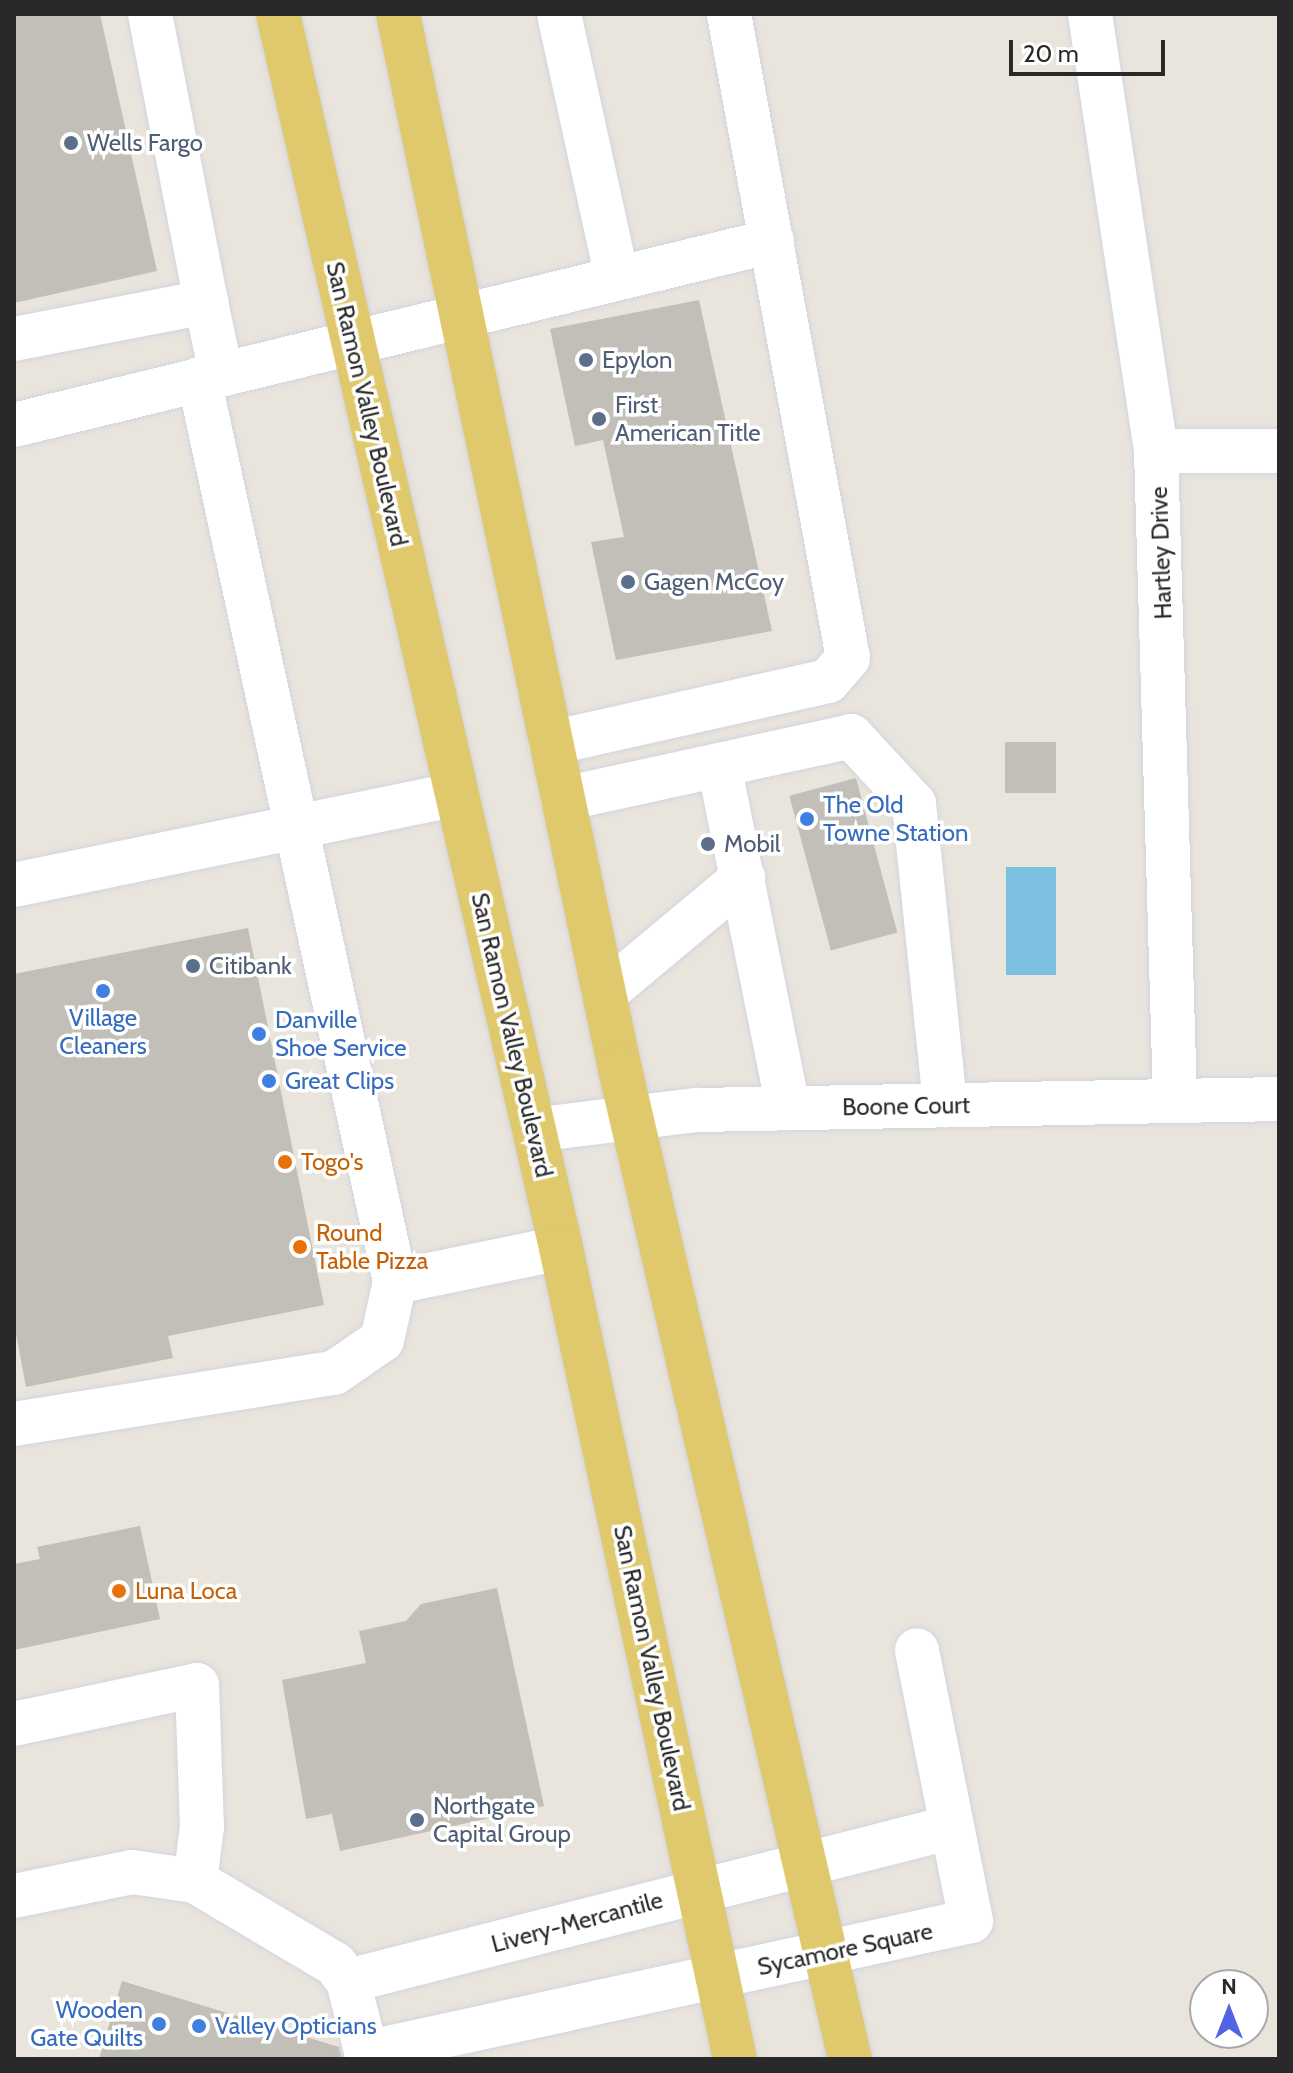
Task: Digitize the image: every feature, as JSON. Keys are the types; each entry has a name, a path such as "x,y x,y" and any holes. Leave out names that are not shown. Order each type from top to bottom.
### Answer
{"main road":[{"name":"San Ramon Valley Boulevard","path":"278,14 561,1248 735,2059"},
{"path":"398,14 631,1114 850,2059"}],"street":[{"path":"14,1424 334,1373 382,1340 395,1282 298,830 210,376 206,302 150,14"},
{"path":"559,14 617,277"},
{"path":"551,743 828,681 848,658 843,605 729,14"},
{"name":"Hartley Drive","path":"1090,14 1156,451 1175,1098"},
{"path":"14,425 772,241"},
{"path":"14,339 206,302"},
{"path":"1156,451 1279,451"},
{"path":"563,799 851,736 914,804 945,1105"},
{"path":"719,765 788,1108"},
{"path":"14,885 298,830 457,794"},
{"path":"605,993 743,878"},
{"name":"Boone Court","path":"534,1130 631,1114 1175,1098 1279,1099"},
{"path":"395,1282 561,1248"},
{"path":"807,1867 952,1827 917,1650"},
{"path":"14,1724 197,1685 202,1827 195,1881"},
{"name":"Sycamore Square","path":"718,1976 828,1956 971,1921 952,1827"},
{"name":"Livery-Mercantile","path":"348,1981 699,1890 807,1867"},
{"path":"14,1896 132,1872 195,1881 335,1964 348,1981 369,2056 718,1976"}],"water":[{"path":"1006,867 1056,867 1056,975 1006,975"}],"building":[{"name":"Wells Fargo","path":"14,14 100,14 157,271 14,303"},
{"path":"699,300 772,631 616,660 591,542 624,537 603,440 575,446 550,329"},
{"path":"1005,742 1056,742 1056,793 1005,793"},
{"name":"The Old Towne Station","path":"856,778 897,933 831,950 789,796"},
{"path":"248,928 324,1305 168,1336 173,1358 26,1387 14,1323 14,974"},
{"path":"140,1526 160,1619 14,1650 14,1564 40,1559 37,1547"},
{"path":"497,1588 544,1806 340,1851 332,1814 306,1819 282,1680 366,1663 359,1631 406,1621 421,1604"},
{"path":"122,1981 339,2047 342,2059 99,2059"}],"place":[{"name":"Wells Fargo","path":"71,143"},
{"name":"Epylon","path":"586,360"},
{"name":"First American Title","path":"599,419"},
{"name":"Gagen McCoy","path":"628,582"},
{"name":"The Old Towne Station","path":"807,819"},
{"name":"Mobil","path":"708,844"},
{"name":"Citibank","path":"193,966"},
{"name":"Village Cleaners","path":"103,991"},
{"name":"Danville Shoe Service","path":"259,1034"},
{"name":"Great Clips","path":"269,1081"},
{"name":"Togo's","path":"285,1162"},
{"name":"Round Table Pizza","path":"300,1247"},
{"name":"Luna Loca","path":"119,1591"},
{"name":"Northgate Capital Group","path":"417,1820"},
{"name":"Wooden Gate Quilts","path":"159,2024"},
{"name":"Valley Opticians","path":"199,2026"}]}
